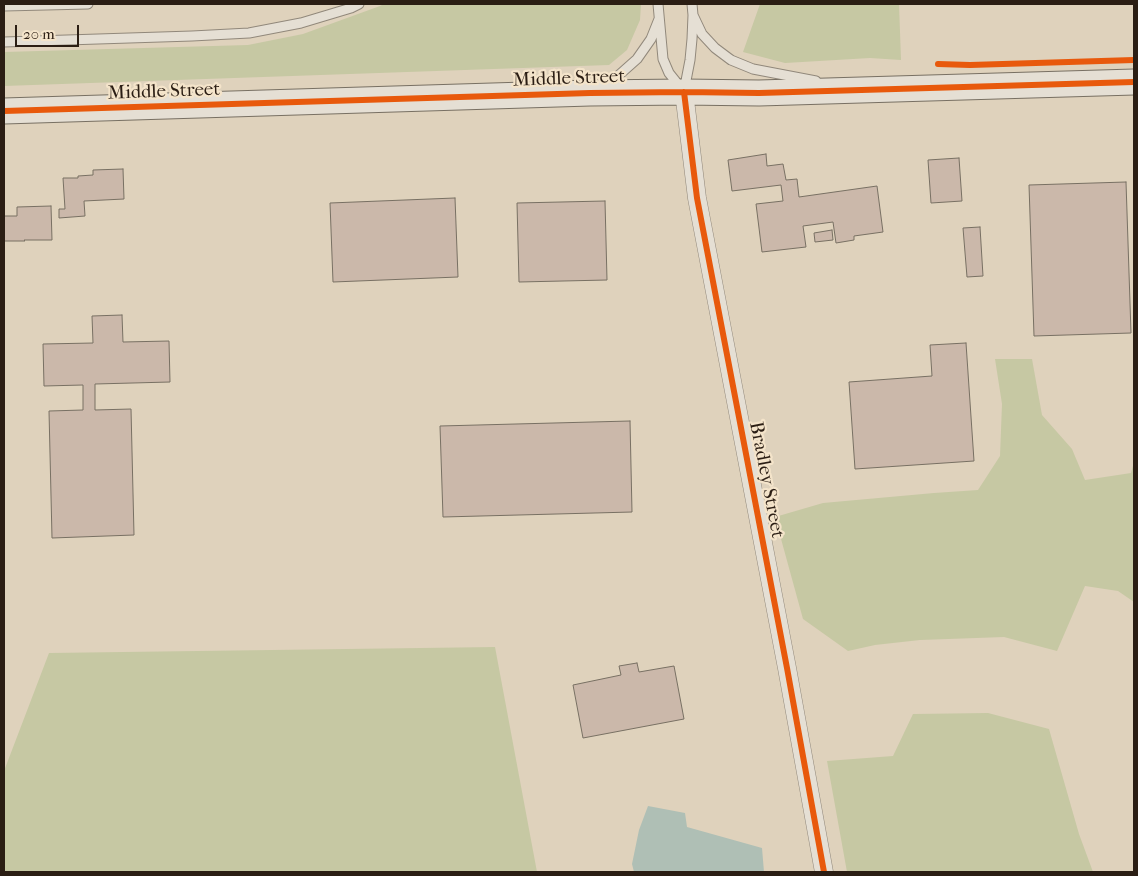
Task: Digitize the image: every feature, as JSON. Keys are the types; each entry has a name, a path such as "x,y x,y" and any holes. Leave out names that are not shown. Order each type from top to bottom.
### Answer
{"street":[{"name":"Middle Street","path":"4,111 590,93 860,90 1134,82"},
{"name":"Bradley Street","path":"684,92 697,198 824,872"}],"lane":[{"path":"4,6 88,4"},
{"path":"4,42 249,34 301,23 359,4"},
{"path":"658,4 663,59 669,73 684,92"},
{"path":"684,92 690,60 692,4"},
{"path":"693,15 702,34 715,48 731,60 753,69 860,90"},
{"path":"590,93 619,75 638,59 651,39 659,19"}],"green space":[{"path":"384,4 641,4 640,20 627,50 609,65 4,86 4,52 248,45 303,34"},
{"path":"760,4 899,4 901,60 870,58 785,63 743,52"},
{"path":"995,359 1032,359 1042,415 1072,449 1085,480 1131,473 1134,462 1134,602 1118,591 1085,586 1057,651 1004,637 920,640 875,645 848,651 803,619 775,517 823,503 978,490 1000,456 1002,404"},
{"path":"495,647 537,872 4,872 4,771 49,653"},
{"path":"988,713 1049,729 1079,834 1093,872 847,872 827,761 893,756 913,714"}],"shaded area":[{"path":"648,806 685,813 687,827 762,848 764,872 634,872 632,864 639,830"}],"building":[{"path":"766,154 767,166 783,164 786,180 797,179 799,197 877,186 883,232 854,236 854,240 836,243 833,222 803,226 806,247 762,252 756,204 783,201 781,185 732,191 728,160"},
{"path":"959,158 962,201 931,203 928,160"},
{"path":"123,169 124,199 84,201 85,216 59,218 59,209 65,209 63,178 93,175 93,170"},
{"path":"1126,182 1131,333 1034,336 1029,185"},
{"path":"455,198 458,277 333,282 330,203"},
{"path":"605,201 607,280 519,282 517,203"},
{"path":"51,206 52,240 4,241 4,216 17,216 17,207"},
{"path":"980,227 983,276 967,277 963,228"},
{"path":"832,230 833,240 815,242 814,233"},
{"path":"122,315 123,342 169,341 170,382 95,384 95,410 131,409 134,535 52,538 49,411 83,410 83,385 44,386 43,344 93,343 92,316"},
{"path":"966,343 974,461 855,469 849,382 932,376 930,345"},
{"path":"630,421 632,512 443,517 440,426"},
{"path":"637,663 639,672 674,666 684,719 583,738 573,685 621,675 619,666"}],"cycle path":[{"path":"938,64 970,65 1134,60"},
{"path":"4,111 590,93 759,93 1134,82"},
{"path":"684,92 697,198 824,872"}]}
